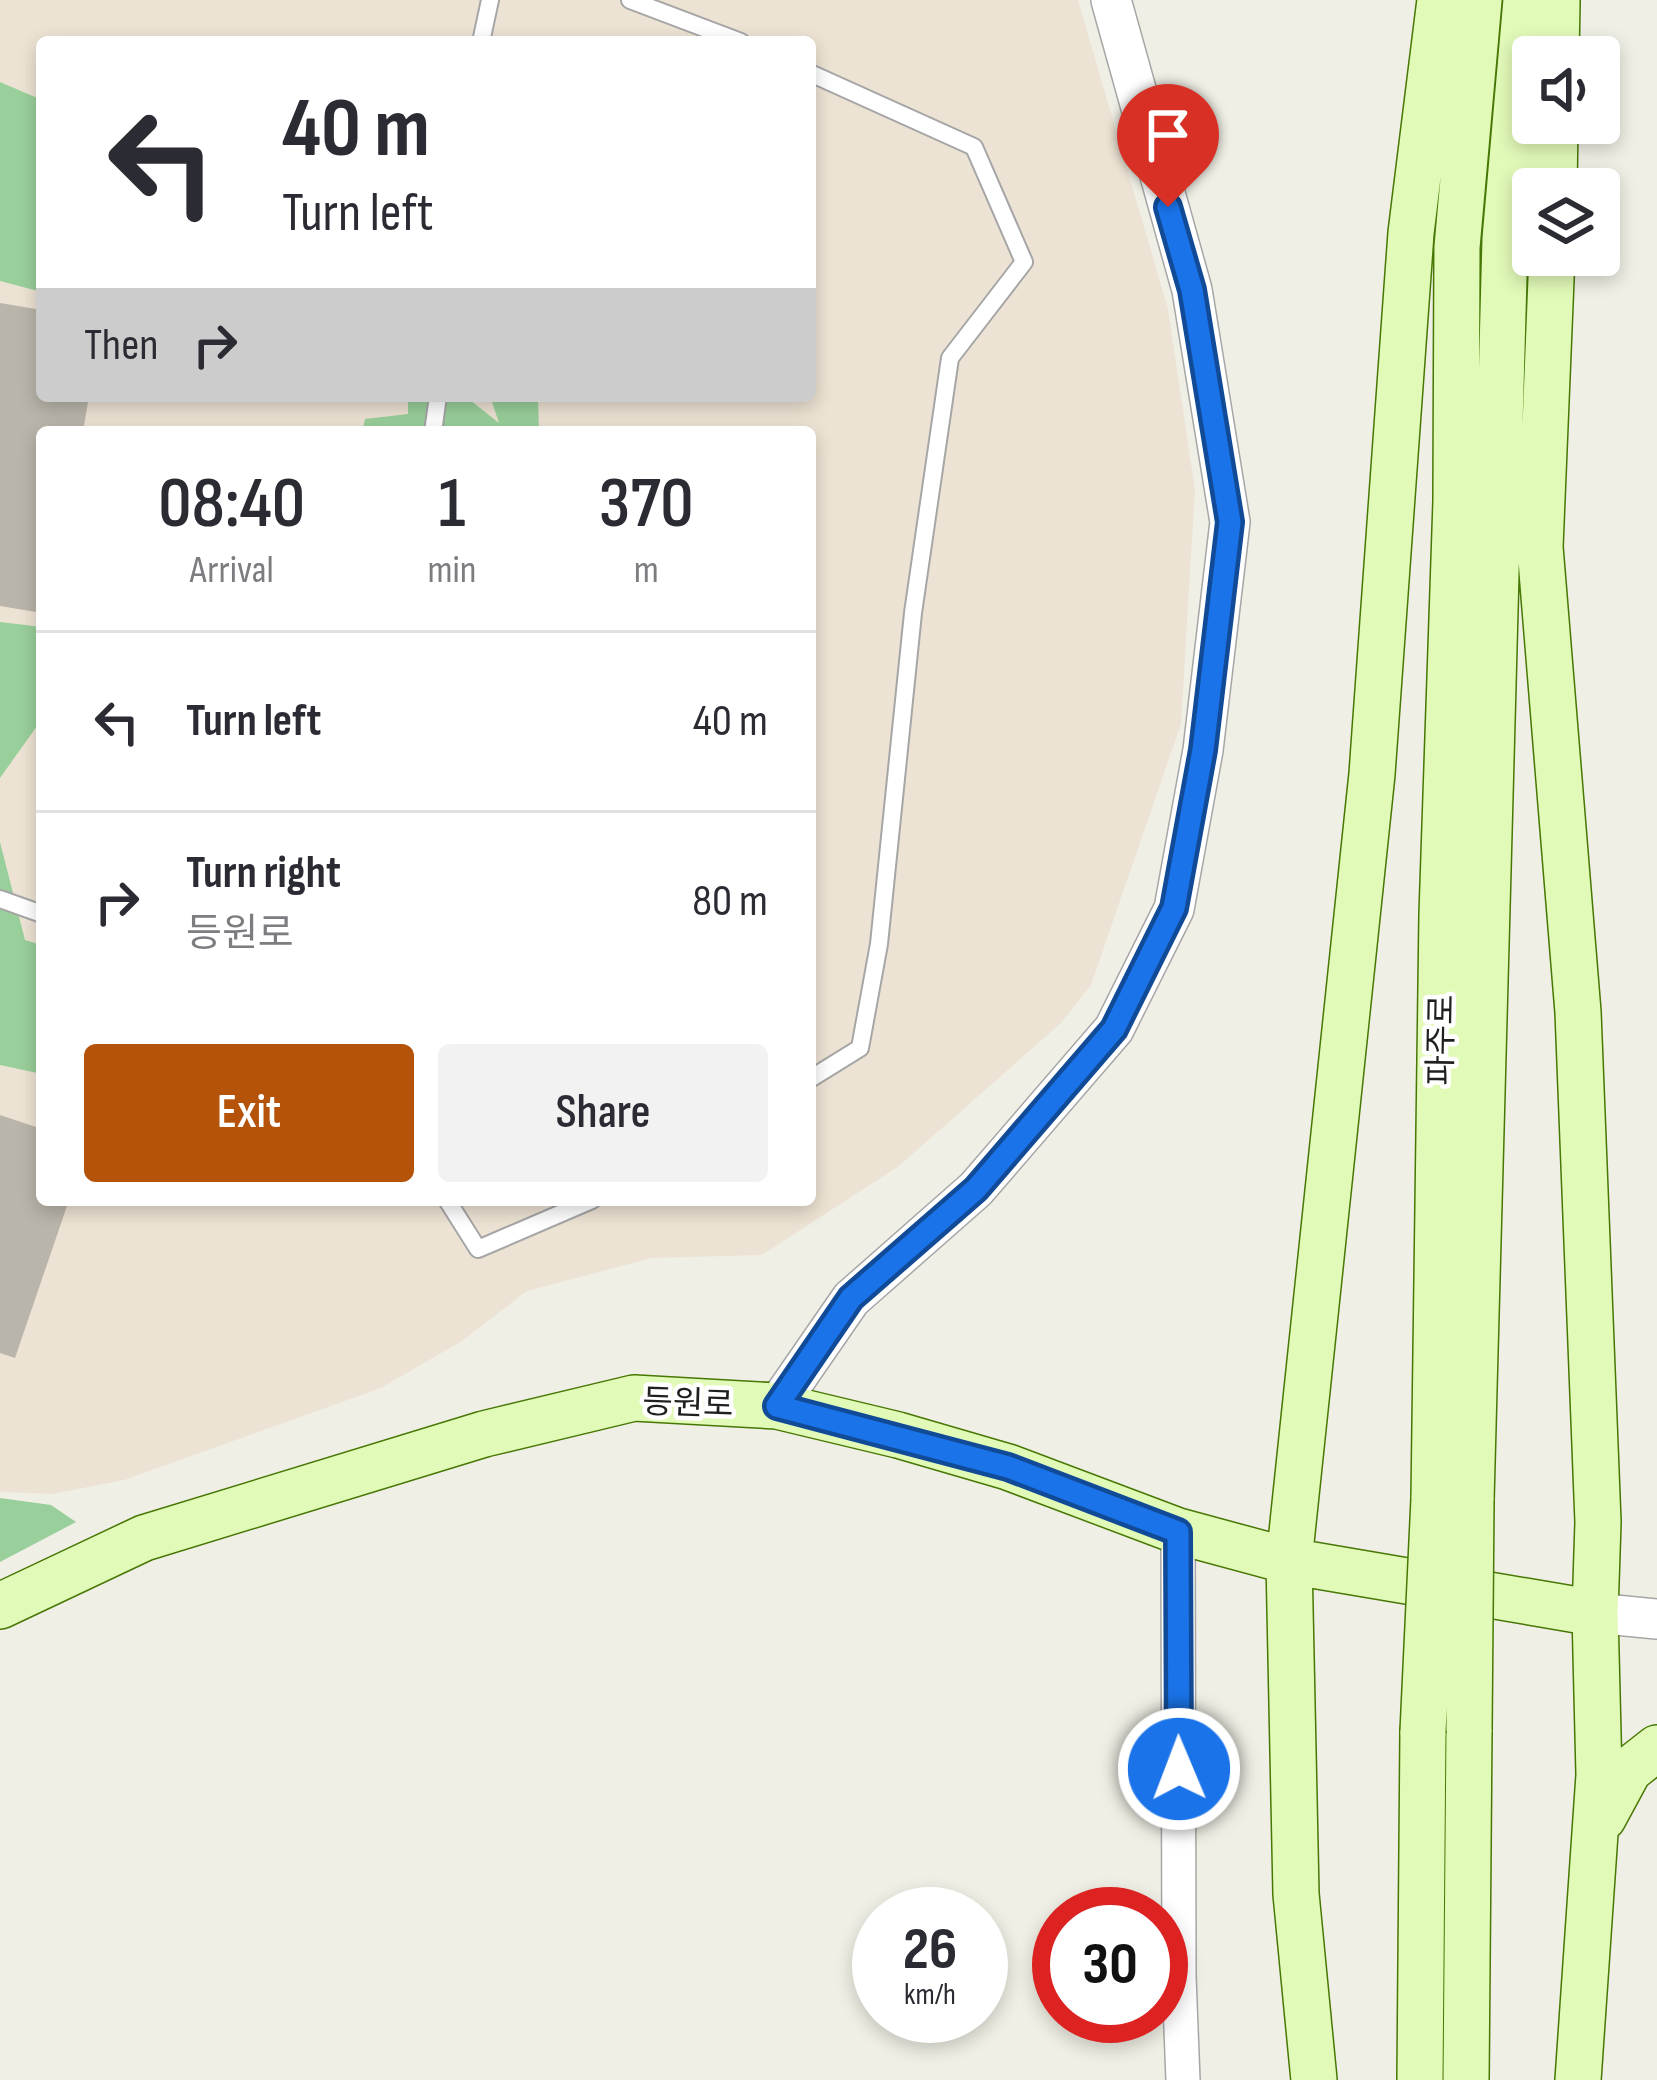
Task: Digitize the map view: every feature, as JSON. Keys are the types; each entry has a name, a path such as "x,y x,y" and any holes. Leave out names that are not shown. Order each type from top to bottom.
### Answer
{"main road":[{"path":"1314,2080 1296,1894 1289,1562 1372,774 1412,232 1440,0"},
{"name":"파주로","path":"1466,2080 1469,1729 1452,1499 1442,938 1456,501 1457,247 1479,0"},
{"name":"파주로","path":"1420,2080 1423,1732 1452,1499 1505,239 1526,0"},
{"path":"1556,36 1557,0"},
{"path":"1551,276 1540,547 1578,1012 1598,1522 1595,1613 1600,1775 1578,2080"},
{"name":"등원로","path":"0,1606 144,1538 484,1434 634,1398 777,1406"},
{"path":"777,1406 1008,1467 1178,1532 1289,1562 1595,1613"},
{"path":"1224,1541 1260,1524 1297,1488"},
{"path":"1596,1832 1629,1770 1657,1748"}],"street":[{"name":"등원로","path":"777,1406 851,1298 976,1189 1114,1029 1174,908 1203,750 1230,522 1192,290 1111,0"},
{"path":"1178,1532 1179,1977 1184,2080"},
{"path":"1595,1613 1657,1619"}],"lane":[{"path":"483,36 490,0"},
{"path":"630,0 725,36"},
{"path":"816,76 974,147 1024,262 950,358 913,613 879,944 860,1048 816,1074"},
{"path":"0,899 36,912"},
{"path":"451,1206 478,1249 578,1206"}],"shaded area":[{"path":"0,0 1078,0 1168,309 1195,490 1181,724 1091,985 1061,1023 899,1166 762,1255 652,1258 527,1291 462,1341 381,1388 124,1480 52,1494 0,1492"}],"green space":[{"path":"0,82 36,97 36,290 0,281"},
{"path":"408,402 473,402 499,423 492,402 538,402 539,426 363,426 365,419 408,414"},
{"path":"0,622 36,626 36,727 0,778"},
{"path":"0,842 25,940 36,943 36,1073 0,1065"},
{"path":"0,1498 51,1505 76,1522 0,1562"}],"building":[{"path":"0,303 36,309 36,402 88,402 84,426 36,426 36,612 0,606"},
{"path":"0,1115 36,1127 36,1206 67,1206 15,1358 0,1353"}],"route":[{"path":"1168,207 1192,290 1230,522 1203,750 1174,908 1114,1029 976,1189 851,1298 777,1406 1008,1467 1178,1532 1179,1769"}]}
